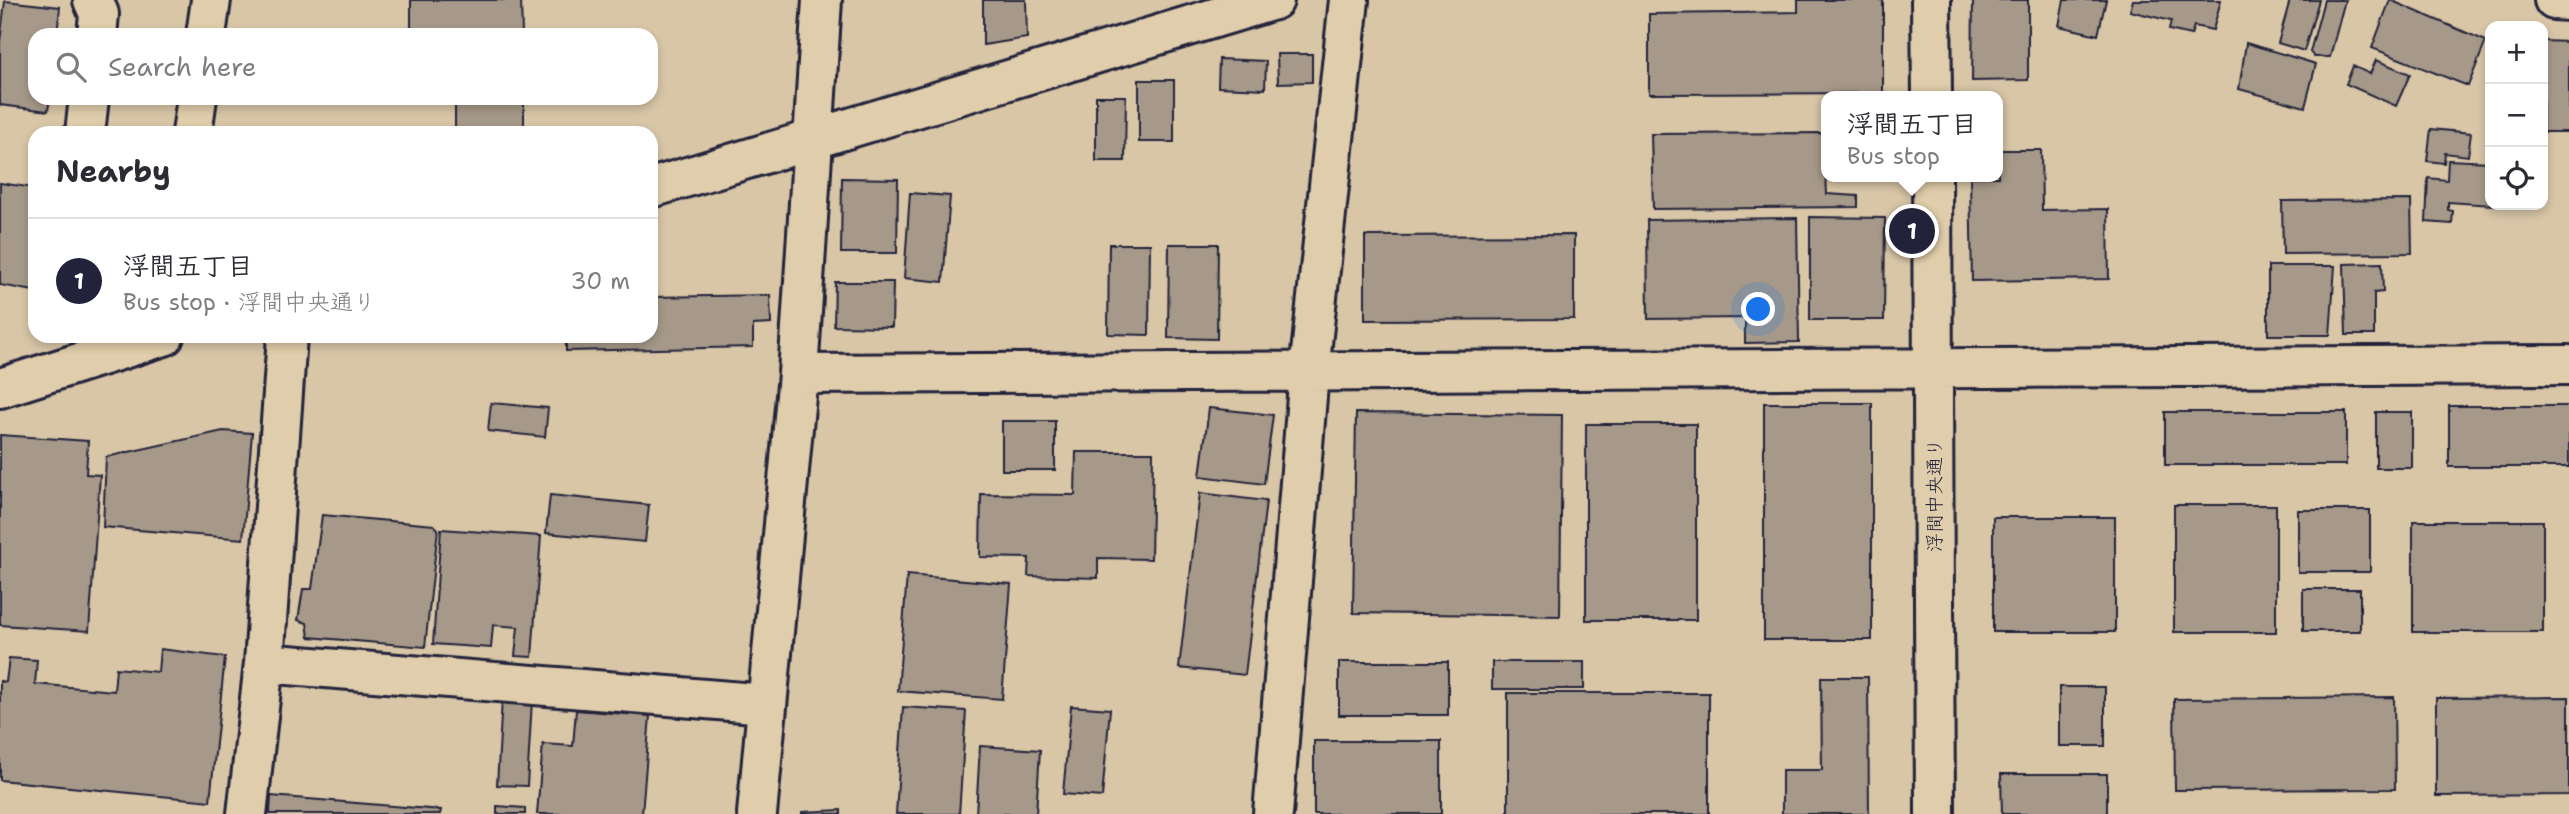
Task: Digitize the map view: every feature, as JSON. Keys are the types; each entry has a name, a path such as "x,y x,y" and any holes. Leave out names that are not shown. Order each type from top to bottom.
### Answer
{"street":[{"path":"93,0 99,14 98,28"},
{"path":"207,28 211,0"},
{"path":"757,814 798,374 822,0"},
{"path":"658,186 1274,0"},
{"path":"1273,814 1310,372 1349,0"},
{"path":"1931,0 1931,91"},
{"path":"2554,0 2569,1"},
{"path":"86,126 88,105"},
{"path":"193,126 196,105"},
{"name":"浮間中央通り","path":"1932,182 1935,814"},
{"path":"0,388 59,353 121,343"},
{"path":"247,814 264,663 287,343"},
{"path":"798,374 2569,365"},
{"path":"264,663 766,704"}],"building":[{"path":"411,0 521,0 522,28 411,28"},
{"path":"983,0 1026,0 1027,38 983,45"},
{"path":"1798,0 1883,0 1883,91 1649,94 1649,14 1798,12"},
{"path":"1973,0 2028,0 2028,80 1972,81"},
{"path":"2064,0 2106,0 2098,35 2059,26"},
{"path":"2133,0 2221,0 2213,30 2194,26 2191,35 2169,30 2171,21 2130,11"},
{"path":"2290,0 2319,0 2304,51 2278,43"},
{"path":"2324,0 2345,0 2330,57 2314,57 2310,52"},
{"path":"2390,0 2485,41 2468,86 2372,48"},
{"path":"5,1 60,7 58,28 28,28 28,105 49,105 48,111 0,105 0,42"},
{"path":"2548,41 2569,42 2569,132 2548,132"},
{"path":"2246,43 2316,64 2305,107 2239,89"},
{"path":"1277,54 1312,54 1312,82 1278,83"},
{"path":"1219,59 1266,61 1265,89 1218,87"},
{"path":"2376,60 2410,74 2396,106 2346,84 2353,66 2370,74"},
{"path":"1139,80 1174,80 1174,142 1139,142"},
{"path":"1096,96 1126,96 1125,161 1096,161"},
{"path":"455,105 524,105 524,126 455,126"},
{"path":"2431,129 2471,133 2468,156 2445,153 2444,163 2427,161"},
{"path":"1821,133 1821,182 1826,182 1827,194 1858,196 1858,207 1653,209 1651,134"},
{"path":"2003,150 2041,150 2042,210 2108,209 2109,279 1972,281 1970,182 2003,182"},
{"path":"2448,160 2485,162 2485,205 2448,202 2448,210 2453,211 2452,224 2426,222 2428,178 2447,180"},
{"path":"842,178 898,179 897,253 841,253"},
{"path":"0,183 28,187 28,290 0,285"},
{"path":"910,193 950,196 943,282 904,278"},
{"path":"2411,200 2412,253 2283,254 2282,201"},
{"path":"1810,217 1885,218 1884,320 1810,320"},
{"path":"1797,218 1799,342 1745,343 1745,318 1648,319 1647,220"},
{"path":"1574,235 1574,319 1365,320 1365,236"},
{"path":"1109,244 1150,244 1149,335 1108,334"},
{"path":"1169,244 1218,244 1217,339 1168,338"},
{"path":"2382,263 2383,292 2374,293 2374,335 2346,335 2344,264"},
{"path":"2268,266 2335,266 2330,335 2268,335"},
{"path":"835,282 893,282 892,327 834,326"},
{"path":"770,295 771,324 753,325 753,347 566,351 566,343 658,343 658,297"},
{"path":"491,403 548,408 545,437 488,431"},
{"path":"1764,403 1872,403 1872,640 1764,640"},
{"path":"2449,406 2569,406 2569,467 2449,467"},
{"path":"1209,408 1273,415 1264,484 1200,476"},
{"path":"2165,412 2346,412 2346,465 2165,465"},
{"path":"2376,412 2412,412 2412,468 2376,468"},
{"path":"1356,413 1562,415 1560,616 1353,613"},
{"path":"1002,421 1055,421 1055,470 1002,470"},
{"path":"1586,424 1696,424 1696,620 1586,620"},
{"path":"223,431 252,433 243,539 103,527 106,457"},
{"path":"0,435 88,441 86,474 100,475 89,631 0,625"},
{"path":"1076,452 1153,452 1151,559 1098,558 1098,578 1028,576 1029,558 980,557 981,494 1075,495"},
{"path":"1200,493 1266,501 1245,675 1179,668"},
{"path":"550,495 649,505 645,542 546,533"},
{"path":"2174,505 2276,505 2276,632 2174,632"},
{"path":"2298,510 2370,510 2370,572 2298,572"},
{"path":"322,515 434,525 438,529 425,647 309,637 307,623 298,620 303,589 312,589"},
{"path":"1993,517 2115,517 2115,632 1993,632"},
{"path":"2413,521 2543,521 2543,632 2413,632"},
{"path":"441,529 541,536 532,657 515,656 518,627 493,625 491,648 433,644"},
{"path":"907,575 1011,584 1002,699 898,691"},
{"path":"2303,589 2360,589 2360,631 2303,631"},
{"path":"160,649 225,657 210,801 0,780 0,681 6,682 9,658 37,660 35,684 114,691 116,668 158,672"},
{"path":"1339,662 1448,662 1448,715 1339,715"},
{"path":"1492,662 1584,662 1584,689 1492,689"},
{"path":"1821,677 1868,677 1869,814 1782,814 1782,770 1822,770"},
{"path":"2059,687 2105,687 2105,746 2059,746"},
{"path":"1508,693 1709,693 1709,814 1508,814"},
{"path":"2394,697 2395,789 2175,790 2174,699"},
{"path":"2569,697 2569,795 2436,796 2436,698"},
{"path":"502,699 532,700 527,786 497,785"},
{"path":"1071,706 1110,709 1102,797 1063,794"},
{"path":"903,707 966,711 959,814 896,814"},
{"path":"576,710 650,716 642,814 537,814 543,744 573,746"},
{"path":"1314,741 1441,741 1441,814 1314,814"},
{"path":"980,746 1040,750 1036,814 976,814"},
{"path":"2001,774 2107,774 2107,814 2002,814"},
{"path":"271,796 441,810 440,814 270,814"},
{"path":"497,806 525,808 525,814 497,814"},
{"path":"841,810 841,814 802,814 802,812"}],"place":[{"name":"浮間五丁目","path":"1912,231"}]}
